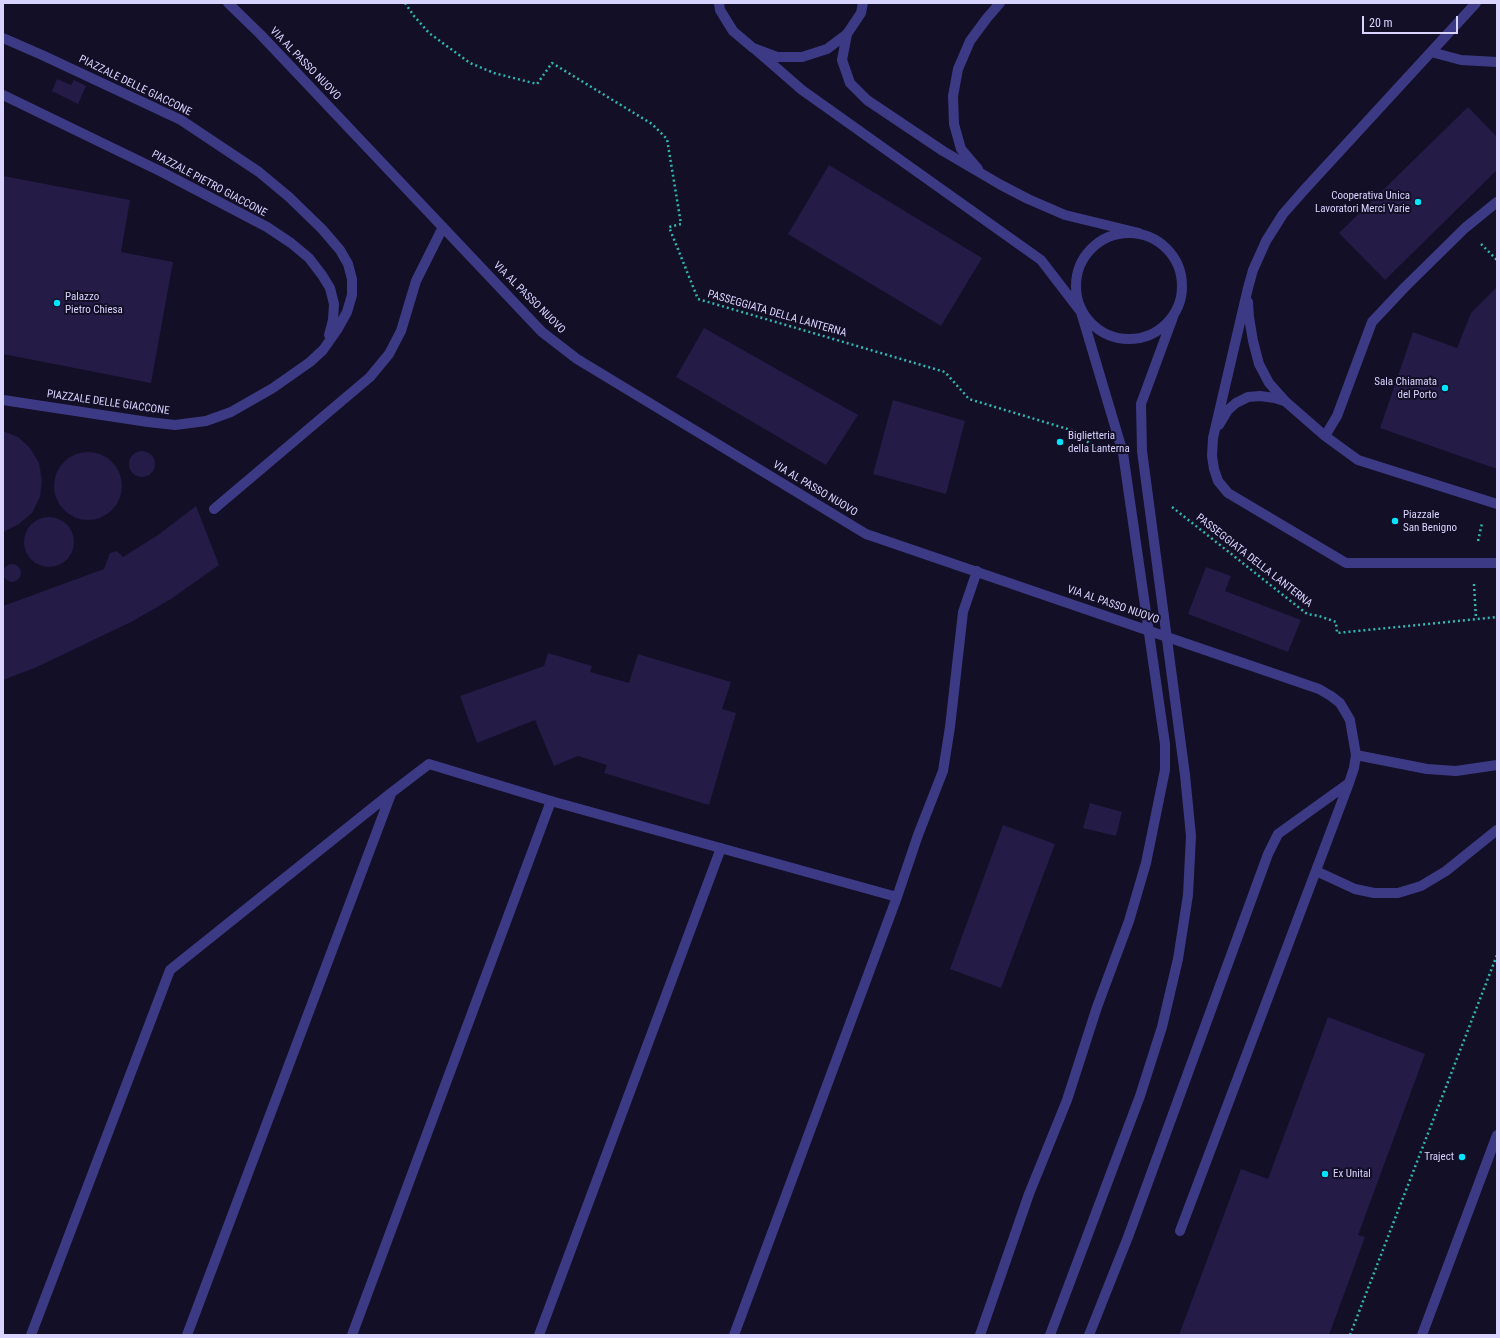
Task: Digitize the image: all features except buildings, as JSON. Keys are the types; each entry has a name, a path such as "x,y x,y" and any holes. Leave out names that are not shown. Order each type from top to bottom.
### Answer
{"street":[{"name":"VIA AL PASSO NUOVO","path":"228,3 266,40 542,332 577,359 866,534 1319,689 1340,703 1350,720 1356,754"},
{"path":"719,3 720,10 733,31 802,90 1041,260 1092,326 1108,336 1126,340 1144,338 1160,330 1173,317"},
{"path":"753,48 777,56 802,57 827,49 847,34 861,13 863,3"},
{"path":"983,175 961,149 954,124 953,96 958,69 970,41 1000,3"},
{"path":"1476,3 1283,214 1266,242 1253,270 1248,288 1213,438 1212,456 1218,481 1228,493 1346,563 1497,563"},
{"path":"847,34 842,60 850,83 868,100 943,151 983,175 1028,199 1065,215 1139,234 1156,240 1169,251 1178,265 1182,282 1180,300 1141,404 1142,451 1145,477 1185,775 1191,836 1188,895 1178,960 1162,1027 1140,1096 1050,1335"},
{"name":"PIAZZALE DELLE GIACCONE","path":"3,38 42,54 181,120 259,172 294,202 322,229 340,250 348,264 352,279 352,295 347,312 323,350 310,362 273,388 231,412 206,421 175,425 3,400"},
{"path":"1431,52 1460,60 1497,62"},
{"name":"PIAZZALE PIETRO GIACCONE","path":"3,95 162,172 267,227 291,243 309,258 330,288 334,304 333,320 323,350"},
{"path":"1325,436 1337,416 1372,322 1405,286 1465,228 1497,202"},
{"path":"214,509 370,377 389,354 400,331 416,281 443,227"},
{"path":"980,1335 1029,1194 1067,1100 1097,1007 1129,921 1146,863 1166,770 1165,744 1123,453 1075,294 1076,277 1081,261 1092,247 1106,237 1122,233 1139,234"},
{"path":"1248,288 1249,317 1259,364 1269,383 1286,402 1325,436 1358,460 1497,504"},
{"path":"1213,438 1219,424 1228,410 1236,403 1248,397 1260,396 1275,398 1286,402"},
{"path":"734,1335 943,771 950,727 963,612 977,571"},
{"path":"1180,1231 1349,783 1354,768 1356,754 1427,769 1456,771 1497,765"},
{"path":"31,1335 170,970 429,764 551,801 897,897"},
{"path":"1089,1335 1128,1237 1268,854 1278,834 1349,783"},
{"path":"187,1335 391,793"},
{"path":"352,1335 551,801"},
{"path":"1316,871 1355,889 1374,893 1398,893 1421,886 1446,871 1497,830"},
{"path":"539,1335 722,848"},
{"path":"1422,1335 1497,1135"}],"path":[{"name":"PASSEGGIATA DELLA LANTERNA","path":"405,3 429,33 470,62 494,73 537,84 552,63 652,124 667,139 681,224 669,227 698,299 945,372 969,399 1074,431 1099,451"},
{"name":"PASSEGGIATA DELLA LANTERNA","path":"1170,506 1306,614 1319,616 1336,622 1337,633 1497,617"},
{"path":"1350,1335 1497,955"}],"place":[{"name":"Cooperativa Unica Lavoratori Merci Varie","path":"1418,202"},
{"name":"Palazzo Pietro Chiesa","path":"57,303"},
{"name":"Sala Chiamata del Porto","path":"1445,388"},
{"name":"Biglietteria della Lanterna","path":"1060,442"},
{"name":"Piazzale San Benigno","path":"1395,521"},
{"name":"Traject","path":"1462,1157"},
{"name":"Ex Unital","path":"1325,1174"}]}
